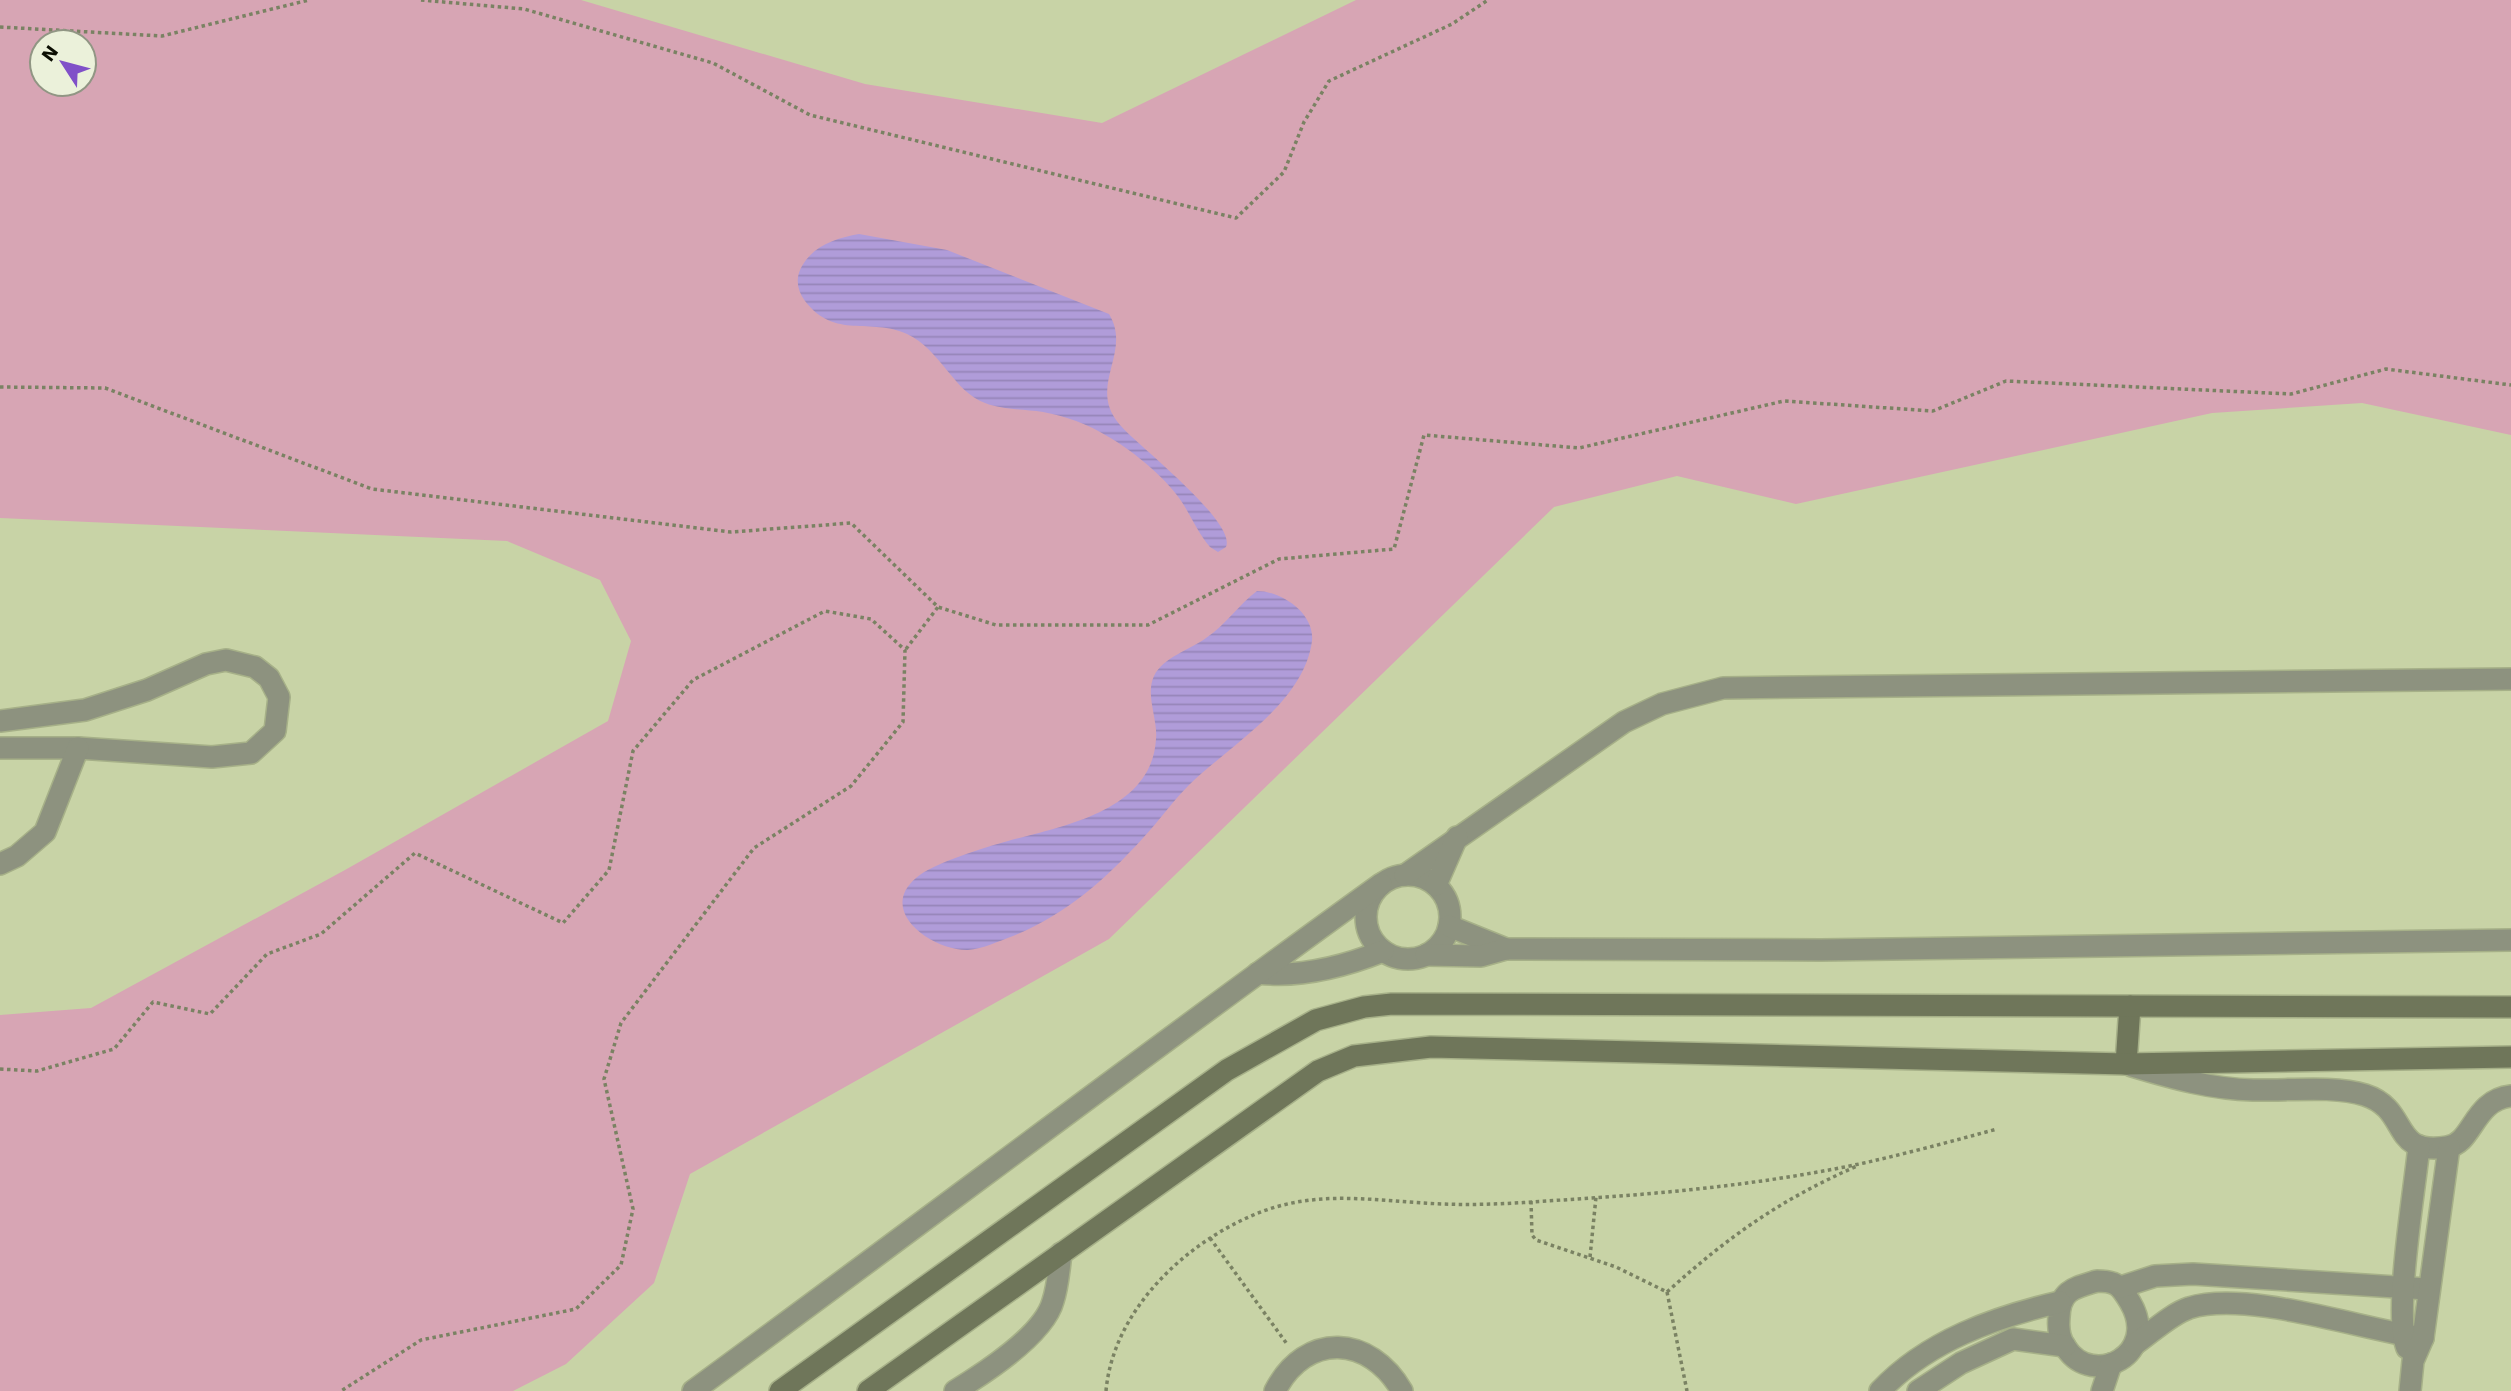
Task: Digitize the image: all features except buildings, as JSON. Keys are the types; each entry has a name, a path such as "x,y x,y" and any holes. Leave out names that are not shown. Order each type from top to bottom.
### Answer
{"street":[{"path":"0,721 85,710 147,690 206,664 226,660 238,660 255,667 269,678 279,697 275,731 251,753 212,757 78,748 0,748"},
{"path":"693,1391 1275,958 1381,884 1405,875 1624,722 1662,704 1723,688 2511,679"},
{"path":"0,864 17,856 45,832 78,748"},
{"path":"1436,885 1457,837"},
{"path":"1405,875 1418,876 1436,885 1447,899 1449,926 1444,939 1426,955"},
{"path":"1381,884 1372,894 1365,918 1373,941 1382,951 1409,960 1426,955 1481,956 1506,948 1821,950 2511,940"},
{"path":"1449,926 1506,948"},
{"path":"1258,973 1283,976 1296,974 1353,963 1382,951"},
{"path":"780,1391 1227,1070 1294,1030 1336,1014 1392,1004 2511,1007"},
{"path":"2126,1064 2130,1006"},
{"path":"868,1391 1318,1071 1354,1056 1432,1047 2126,1064 2511,1057"},
{"path":"2126,1064 2216,1087 2362,1094 2389,1110 2408,1142 2419,1146 2448,1147 2460,1141 2488,1104 2511,1096"},
{"path":"2410,1391 2412,1337 2404,1286 2419,1146"},
{"path":"2412,1337 2427,1289 2448,1147"},
{"path":"955,1391 1002,1362 1029,1335 1053,1304 1061,1253"},
{"path":"2121,1287 2155,1276 2193,1274 2427,1289"},
{"path":"1881,1391 1895,1375 1948,1340 2004,1314 2060,1301 2080,1286 2097,1281 2114,1281 2121,1287 2139,1318 2135,1344"},
{"path":"2060,1301 2060,1335 2065,1346 2085,1363 2111,1364 2188,1308 2234,1304 2338,1319 2412,1337"},
{"path":"1918,1391 1961,1363 2013,1339 2065,1346"},
{"path":"1276,1391 1284,1375 1299,1360 1318,1350 1339,1347 1360,1351 1379,1361 1402,1391"},
{"path":"2102,1391 2111,1364"}],"path":[{"path":"0,27 162,36 309,0"},
{"path":"421,0 524,9 713,64 810,115 1236,218 1284,172 1304,122 1329,81 1452,24 1488,0"},
{"path":"0,387 105,387 372,489 731,532 852,523 938,607 996,625 1148,625 1279,559 1394,549 1424,435 1579,448 1784,401 1933,411 2006,381 2291,394 2386,369 2511,385"},
{"path":"341,1391 421,1340 576,1309 621,1265 634,1209 604,1079 621,1023 754,848 850,786 903,722 905,650 938,607"},
{"path":"0,1069 37,1071 114,1049 153,1002 210,1014 267,954 321,934 415,853 563,923 609,870 633,751 693,680 825,611 871,619 905,650"},
{"path":"1106,1391 1120,1340 1142,1300 1173,1266 1210,1238 1252,1215 1298,1202 1345,1196 1443,1204 1531,1201 1596,1197 1793,1176 1864,1163 1997,1129"},
{"path":"1667,1292 1711,1252 1758,1216 1810,1187 1864,1163"},
{"path":"1590,1257 1596,1197"},
{"path":"1531,1201 1532,1235 1536,1240 1590,1257 1667,1292"},
{"path":"1210,1238 1299,1360"},
{"path":"1667,1292 1687,1391"}],"shaded area":[{"path":"0,0 581,0 865,84 1102,123 1356,0 2511,0 2511,435 2362,403 2212,413 1796,504 1677,476 1554,507 1109,939 690,1174 654,1283 566,1364 513,1391 0,1391 0,1015 91,1008 345,870 608,721 631,641 600,580 507,541 0,518"},
{"path":"859,234 947,250 1109,314 1115,328 1116,342 1108,383 1107,397 1111,411 1120,425 1202,503 1225,535 1226,547 1218,552 1210,547 1181,500 1169,486 1153,469 1116,441 1084,424 1060,416 985,403 964,389 929,350 907,334 880,327 841,324 816,313 800,293 798,275 802,266 813,253 827,244"},
{"path":"1257,591 1277,595 1303,613 1312,631 1306,663 1295,684 1280,703 1189,785 1114,868 1083,895 1050,918 985,946 968,950 954,949 926,937 914,927 902,904 905,891 924,872 974,851 1078,821 1122,799 1139,783 1151,763 1156,739 1151,691 1158,669 1213,633"}]}
